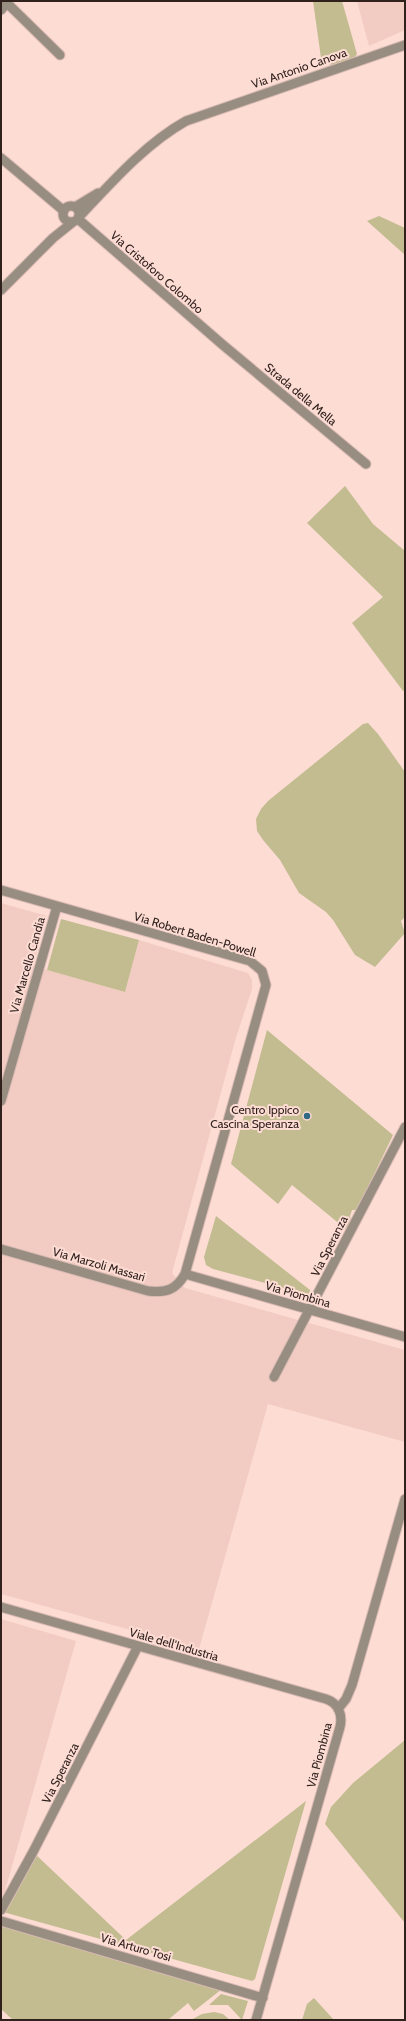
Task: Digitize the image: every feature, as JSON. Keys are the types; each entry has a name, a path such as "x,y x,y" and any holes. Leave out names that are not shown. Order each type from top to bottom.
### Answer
{"street":[{"path":"1,10 7,3 60,55"},
{"name":"Via Antonio Canova","path":"107,187 161,137 173,128 200,114 405,45"},
{"path":"1,158 49,197 68,210 78,210 76,220"},
{"path":"53,238 68,210 107,187"},
{"path":"1,290 53,238 76,220 107,187"},
{"path":"68,210 66,221 76,220"},
{"name":"Via Cristoforo Colombo","path":"76,220 220,342"},
{"name":"Strada della Mella","path":"220,342 366,464"},
{"name":"Via Robert Baden-Powell","path":"1,890 250,961 258,966 265,977 266,988 185,1274"},
{"name":"Via Marcello Candia","path":"1,1100 57,906"},
{"name":"Via Speranza","path":"274,1377 405,1126"},
{"name":"Via Marzoli Massari","path":"1,1249 148,1291 166,1292 173,1289 185,1274"},
{"name":"Via Piombina","path":"185,1274 405,1337"},
{"name":"Via Piombina","path":"256,2020 340,1727 341,1716 338,1708 346,1699 352,1685 405,1499"},
{"name":"Viale dell'Industria","path":"1,1607 326,1699 333,1702 338,1708"},
{"name":"Via Speranza","path":"1,1910 33,1852 138,1646"},
{"name":"Via Arturo Tosi","path":"1,1921 263,1998"}],"shaded area":[{"path":"313,1 342,1 357,54 353,59 331,65 321,58"},
{"path":"357,1 405,1 405,30 369,46"},
{"path":"379,216 405,228 405,255 367,221"},
{"path":"131,248 138,255 134,260 127,253"},
{"path":"345,486 373,524 405,551 405,690 403,691 352,623 383,597 307,523"},
{"path":"368,723 378,734 405,772 405,917 401,921 405,933 375,967 355,955 333,920 326,912 299,893 280,860 257,831 256,819 261,809 268,801 363,724"},
{"path":"1,903 47,916 33,966 125,992 139,940 248,973 252,980 252,989 235,1041 172,1273 185,1288 405,1350 405,1442 268,1404 199,1649 1,1594"},
{"path":"61,919 139,940 125,992 47,970"},
{"name":"Centro Ippico Cascina Speranza","path":"267,1030 393,1135 357,1210 352,1210 350,1216 351,1221 347,1230 292,1185 278,1204 231,1164"},
{"path":"216,1216 310,1290 310,1295 213,1269 206,1265 204,1257"},
{"path":"1,1619 76,1641 1,1905"},
{"path":"405,1740 405,1923 325,1824 331,1807 353,1783"},
{"path":"306,1801 255,1979 252,1981 3,1912 34,1853 126,1940"},
{"path":"1,1926 222,1989 194,2011 188,2003 168,2020 13,2020 1,2009"},
{"path":"221,1994 248,2001 242,2020 228,2005 209,2005"},
{"path":"314,1998 334,2020 302,2020 307,2004"},
{"path":"214,2012 223,2014 230,2020 191,2020 202,2014"}],"place":[{"name":"Centro Ippico Cascina Speranza","path":"307,1116"}]}
